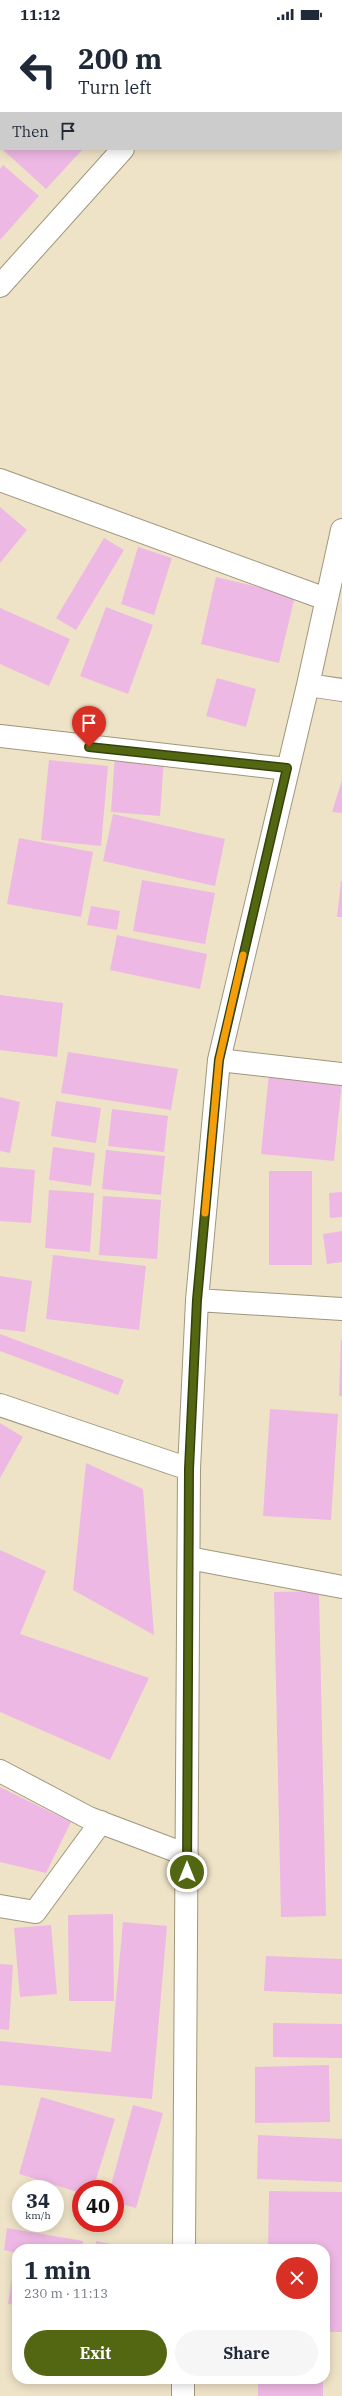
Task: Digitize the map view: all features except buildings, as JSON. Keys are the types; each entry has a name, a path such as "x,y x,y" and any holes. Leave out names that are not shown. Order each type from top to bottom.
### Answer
{"street":[{"path":"0,286 122,150"},
{"path":"0,480 326,599"},
{"path":"184,2244 189,1469 197,1300 219,1060 287,768 308,685 342,530"},
{"path":"308,685 342,690"},
{"path":"4,742 287,768"},
{"path":"219,1060 342,1074"},
{"path":"197,1300 342,1309"},
{"path":"0,1405 189,1469"},
{"path":"189,1558 342,1587"},
{"path":"0,1771 89,1818 187,1856"},
{"path":"0,1906 35,1912 101,1822"},
{"path":"183,2396 184,2384"}],"slow traffic":[{"path":"205,1213 219,1060 243,955"}],"route":[{"path":"89,747 287,768 219,1060 197,1300 189,1469 187,1872"}]}
